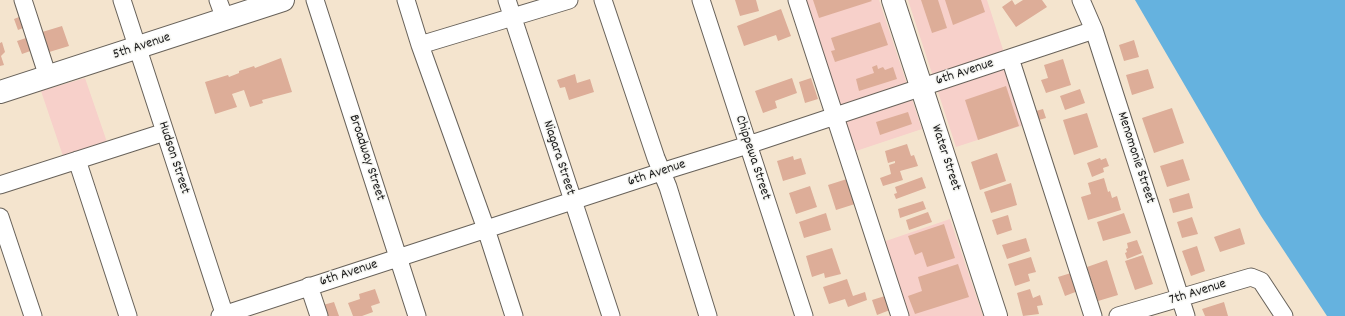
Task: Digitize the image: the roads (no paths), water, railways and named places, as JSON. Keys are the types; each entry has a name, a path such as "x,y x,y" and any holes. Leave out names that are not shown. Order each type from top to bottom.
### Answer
{"main road":[{"name":"5th Avenue","path":"0,92 137,48 222,9 283,0"},
{"name":"Water Street","path":"893,0 996,316"}],"street":[{"path":"24,0 48,77"},
{"name":"Hudson Street","path":"122,0 223,316"},
{"name":"Broadway Street","path":"315,0 417,316"},
{"path":"406,0 420,45 486,229 514,316"},
{"name":"Niagara Street","path":"507,0 611,316"},
{"path":"420,45 570,0"},
{"path":"603,0 662,172 708,316"},
{"name":"Chippewa Street","path":"701,0 804,316"},
{"path":"797,0 900,316"},
{"name":"Menomonie Street","path":"1081,0 1094,30 1186,316"},
{"name":"6th Avenue","path":"223,316 309,286 748,145 1094,30"},
{"path":"1010,58 1093,316"},
{"path":"0,185 165,132"},
{"path":"77,160 128,316"},
{"path":"0,216 33,316"},
{"name":"7th Avenue","path":"1118,316 1251,277 1261,281 1284,316"},
{"path":"309,286 319,316"}],"water":[{"path":"1135,0 1345,0 1345,316 1327,316 1261,216"}]}
